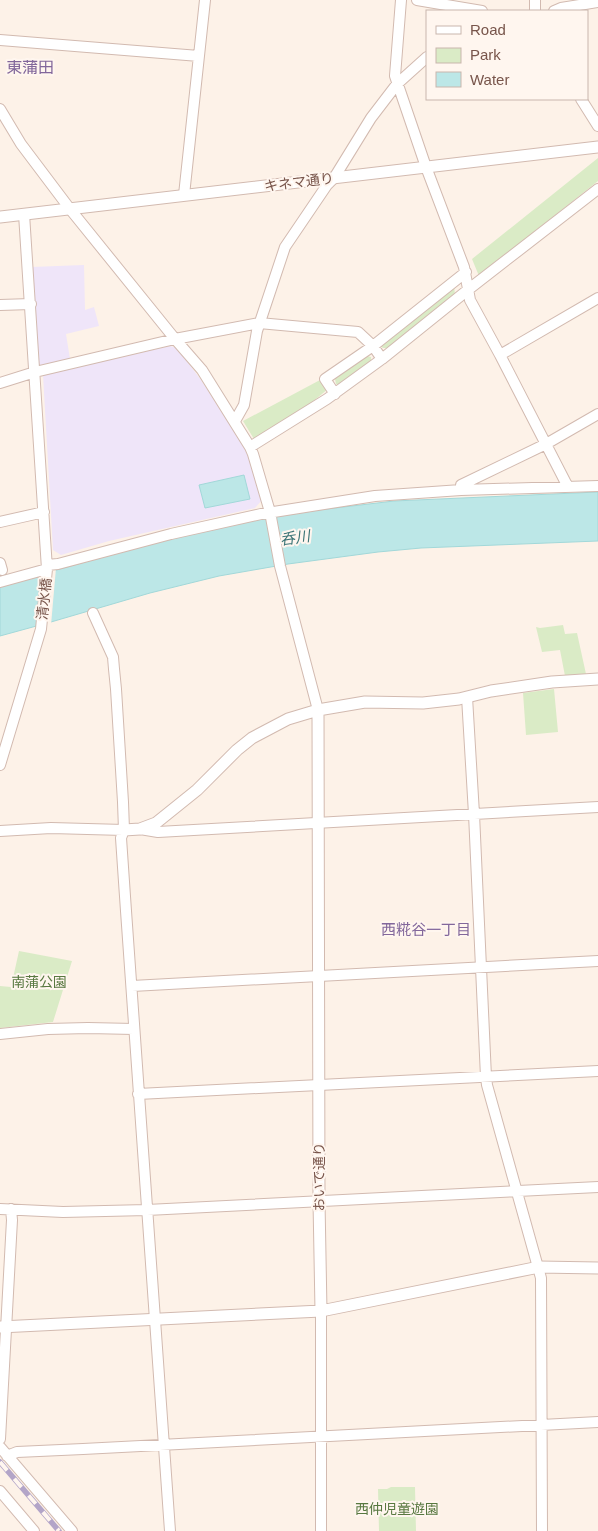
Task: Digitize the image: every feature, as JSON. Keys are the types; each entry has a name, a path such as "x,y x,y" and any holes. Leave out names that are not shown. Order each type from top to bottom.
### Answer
{"street":[{"path":"184,195 205,0"},
{"path":"401,0 395,76 426,167 466,272 470,300 568,487"},
{"path":"417,0 473,10"},
{"path":"556,10 598,2"},
{"path":"0,40 199,56"},
{"path":"235,422 244,405 259,323 285,247 327,185 334,178 371,118 397,84 426,58"},
{"path":"582,100 598,126"},
{"path":"0,109 4,123 70,209 202,370 250,447 318,710"},
{"name":"キネマ通り","path":"0,217 598,147"},
{"path":"250,447 335,394 598,189"},
{"name":"清水橋","path":"0,765 3,745 41,627 47,568 24,214"},
{"path":"335,394 325,379 373,346 466,272"},
{"path":"500,355 598,298"},
{"path":"0,305 31,304"},
{"path":"0,383 35,372 175,339 259,323 358,332 373,346 382,359"},
{"path":"461,490 461,485 546,444 598,414"},
{"path":"0,582 162,536 267,514 375,496 461,490 598,486"},
{"path":"0,522 44,512"},
{"path":"94,613 112,657 116,689 124,830 121,838 170,1531"},
{"path":"140,829 156,823 197,790 237,750 252,738 288,719 318,710 365,702 423,704 508,688 552,682 598,679"},
{"path":"467,697 487,1085 541,1278 542,1531"},
{"name":"おいで通り","path":"318,710 321,1531"},
{"path":"0,831 51,828 140,829 158,832 598,807"},
{"path":"132,986 598,961"},
{"path":"0,1034 48,1029 134,1029"},
{"path":"138,1094 598,1071"},
{"path":"0,1209 63,1212 146,1210 598,1187"},
{"path":"0,1439 3,1327 12,1220 11,1210"},
{"path":"3,1327 321,1311 539,1267 598,1268"},
{"path":"7,1456 17,1452 598,1422"},
{"path":"0,1447 72,1531"},
{"path":"0,1491 34,1531"}],"shaded area":[{"path":"84,265 85,310 94,307 99,326 66,334 70,359 40,365 37,362 31,267"},
{"path":"170,346 177,348 201,380 249,453 262,500 255,508 109,541 61,555 53,550 43,375"}],"green space":[{"path":"598,158 598,181 479,276 472,259"},
{"path":"454,285 455,295 389,348 380,346"},
{"path":"367,356 371,357 371,361 339,385 336,384 335,379"},
{"path":"320,380 328,389 300,412 254,439 243,421"},
{"path":"563,625 565,634 577,633 586,674 565,676 560,650 542,652 536,627"},
{"path":"554,689 558,732 526,735 523,693"},
{"name":"南蒲公園","path":"19,951 72,961 53,1022 0,1028 0,986 11,987"},
{"name":"西仲児童遊園","path":"415,1487 416,1531 379,1531 378,1489"}],"water":[{"path":"244,475 250,499 205,508 199,485"},
{"name":"呑川","path":"598,492 598,541 421,548 288,564 219,576 150,593 0,636 0,586 159,541 244,522 318,510 394,501"}],"pier":[{"path":"56,568 51,625 37,628 42,573"}],"railway":[{"path":"0,1462 59,1531"}],"district":[{"name":"東蒲田","path":"30,67"},
{"name":"西糀谷一丁目","path":"426,930"}]}
